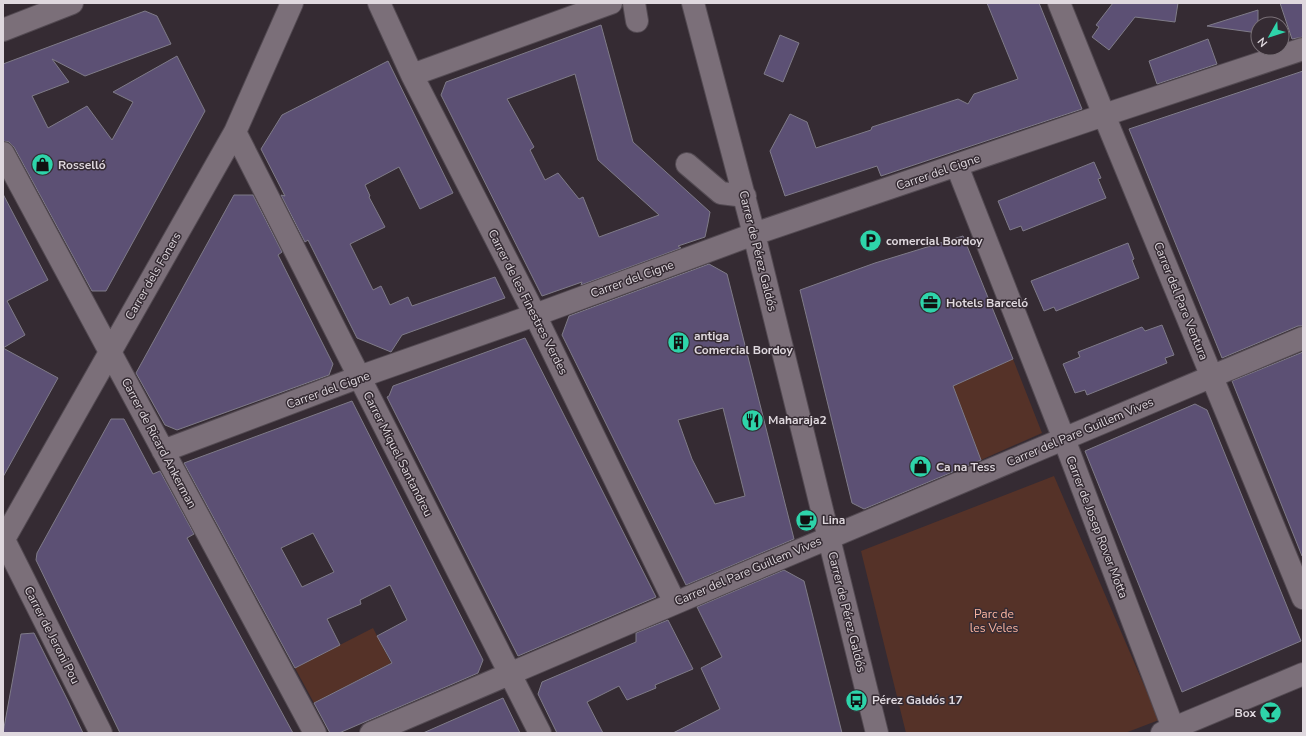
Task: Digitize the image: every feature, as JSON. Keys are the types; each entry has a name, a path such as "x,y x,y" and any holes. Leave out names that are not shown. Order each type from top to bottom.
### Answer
{"street":[{"path":"3,30 72,3"},
{"name":"Carrer dels Foners","path":"3,540 235,132 292,3"},
{"name":"Carrer de les Finestres Verdes","path":"379,3 412,75 535,315 675,603"},
{"path":"412,75 611,3"},
{"name":"Carrer de Pérez Galdós","path":"693,3 745,196 828,537 878,733"},
{"name":"Carrer del Pare Ventura","path":"1059,3 1303,598"},
{"name":"Carrer del Cigne","path":"163,451 754,234 1303,49"},
{"name":"Carrer Miquel Santandreu","path":"235,132 540,733"},
{"name":"Carrer de Ricard Ankerman","path":"3,153 315,733"},
{"path":"687,164 721,193 745,196"},
{"name":"Carrer de Josep Rover Motta","path":"957,166 1064,439 1170,731"},
{"name":"Carrer del Pare Guillem Vives","path":"370,733 828,537 1303,338"},
{"name":"Carrer de Jeroni Pou","path":"3,540 101,733"},
{"path":"1170,731 1303,674"}],"green space":[{"path":"1013,359 1042,433 981,460 953,386"},
{"name":"Parc de les Veles","path":"1054,476 1159,720 1125,733 906,733 861,551"},
{"path":"373,628 391,663 314,703 295,668"}],"building":[{"path":"987,3 1039,3 1082,109 881,176 877,166 785,196 770,151 790,114 807,122 816,148 871,130 872,127 958,99 968,104 974,94 1018,79"},
{"path":"1113,3 1178,3 1175,22 1135,17 1109,50 1092,37 1099,27 1096,25"},
{"path":"1280,3 1303,3 1303,37 1292,39 1290,33 1290,16 1284,16"},
{"path":"1258,10 1258,16 1250,16 1250,32 1207,26"},
{"path":"145,11 157,16 171,44 85,76 52,59 69,82 32,96 48,128 87,106 112,140 133,102 113,92 177,56 205,111 106,291 92,291 14,147 9,142 3,141 3,64"},
{"path":"601,25 633,142 710,212 705,237 678,246 681,248 581,285 582,282 542,296 441,95 446,82","holes":["575,74 598,160 659,215 599,237 583,197 579,199 558,173 545,180 530,150 534,147 507,99"]},
{"path":"780,35 799,43 783,82 764,74"},
{"path":"1208,39 1217,64 1157,84 1149,61"},
{"path":"388,61 453,193 420,209 399,167 365,185 370,196 369,197 385,227 350,244 373,290 381,286 390,305 408,297 412,306 495,277 505,298 402,335 391,352 357,338 308,240 305,242 281,195 285,196 261,149 282,115"},
{"path":"1303,71 1303,326 1298,326 1222,358 1129,129"},
{"path":"1094,162 1101,178 1098,179 1106,198 1023,231 1021,226 1010,230 998,201"},
{"path":"3,194 48,280 7,301 25,335 3,348"},
{"path":"234,195 253,195 282,252 278,255 333,364 329,375 177,430 165,425 136,373"},
{"path":"963,236 1013,359 953,386 981,460 864,509 852,503 800,290 875,263"},
{"path":"1128,243 1134,259 1132,260 1139,278 1056,311 1054,307 1044,311 1031,281"},
{"path":"709,264 727,274 794,539 686,585 562,335 569,316","holes":["723,408 745,496 715,504 692,459 678,420"]},
{"path":"1162,325 1174,355 1165,358 1167,363 1087,395 1085,390 1075,393 1063,364 1080,357 1078,352 1142,327 1145,331"},
{"path":"525,338 656,597 518,656 387,397 389,396 393,386"},
{"path":"3,348 58,378 3,477"},
{"path":"1303,352 1303,556 1302,556 1232,381"},
{"path":"352,401 483,660 478,673 339,733 330,733 314,703 392,663 377,636 407,620 390,585 360,600 361,604 327,619 340,645 295,668 184,463","holes":["313,533 334,572 302,587 281,548"]},
{"path":"1195,404 1207,410 1301,641 1182,692 1085,451"},
{"path":"111,419 124,419 153,474 160,471 194,534 187,538 293,733 120,733 36,560 37,553"},
{"path":"784,570 804,581 842,733 673,733 720,709 701,668 722,657 697,607"},
{"path":"668,620 693,669 655,685 656,688 627,700 619,686 587,702 603,733 557,733 538,694 542,682 636,642 636,633"},
{"path":"34,633 83,733 3,733 21,634"},
{"path":"503,698 520,733 423,733"}],"place":[{"name":"Rosselló","path":"42,165"},
{"name":"comercial Bordoy","path":"871,241"},
{"name":"Hotels Barceló","path":"930,303"},
{"name":"antiga Comercial Bordoy","path":"679,343"},
{"name":"Maharaja2","path":"752,420"},
{"name":"Ca na Tess","path":"921,467"},
{"name":"Lina","path":"807,520"},
{"name":"Pérez Galdós 17","path":"856,700"},
{"name":"Box","path":"1271,713"}]}
